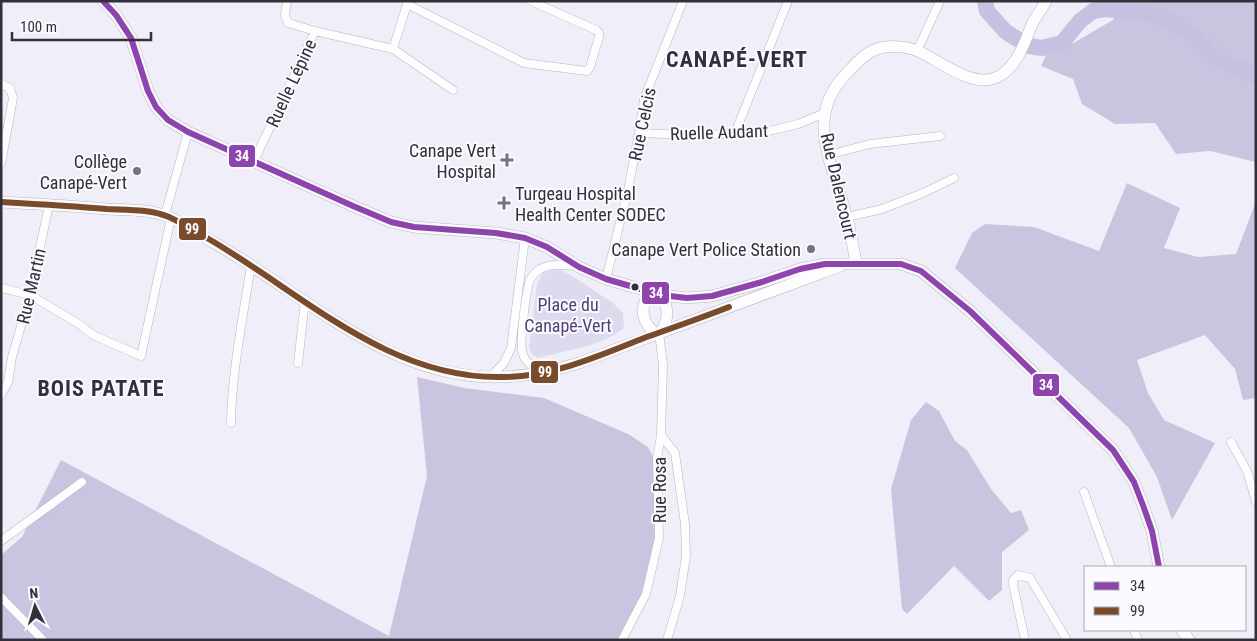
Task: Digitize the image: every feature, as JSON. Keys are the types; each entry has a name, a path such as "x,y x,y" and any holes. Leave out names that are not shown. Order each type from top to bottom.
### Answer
{"street":[{"path":"103,1 116,15 130,38 148,91 156,107 168,120 188,132 377,217 398,224 414,227 496,233 525,238 548,247 579,267 606,279 656,294 687,298 729,292 817,265 856,263 901,264 922,271 970,311 1114,450 1134,482 1152,531 1159,566"},
{"path":"287,1 285,15 288,23 393,49 453,90"},
{"path":"393,49 408,2 524,63 586,72 590,68 599,33 530,1"},
{"name":"Rue Celcis","path":"606,279 640,133 644,99 683,1"},
{"path":"735,133 788,1"},
{"path":"917,51 940,1"},
{"name":"Rue Dalencourt","path":"856,263 847,217 828,154 824,132 825,113 830,96 840,80 858,61 876,49 897,47 917,51 966,76 984,81 1000,76 1011,66 1021,51 1033,22 1046,1"},
{"name":"Ruelle Lépine","path":"254,161 315,31"},
{"path":"1,84 10,88 13,98 1,164"},
{"name":"Ruelle Audant","path":"640,133 690,135 761,133 798,124 825,113"},
{"path":"1,288 30,295 79,324 93,335 141,356 168,216 188,132"},
{"path":"828,154 870,144 940,136"},
{"path":"847,217 882,209 924,193 954,178"},
{"path":"1,202 145,212 168,216 251,266 343,326 398,356 446,372 490,378 541,373 579,363 844,264"},
{"name":"Rue Martin","path":"1,394 8,382 12,357 30,295 49,205"},
{"path":"490,378 504,363 511,348 525,238"},
{"path":"541,373 524,357 522,350 523,327 530,282 534,274 548,266 560,264 579,267"},
{"path":"231,423 238,348 251,266"},
{"path":"656,294 668,310 668,318 659,333"},
{"path":"656,294 646,300 643,307 643,315 645,322 659,333"},
{"path":"298,363 305,301"},
{"name":"Rue Rosa","path":"622,640 646,594 659,538 657,458 661,435 662,364 659,333"},
{"path":"661,435 675,453 682,493 686,540 686,556 680,596 667,640"},
{"path":"1231,442 1247,471 1256,502"},
{"path":"1,542 82,482"},
{"path":"1084,492 1111,566"},
{"path":"1025,640 1013,584 1013,580 1018,575 1030,578 1067,640"},
{"path":"1,597 43,640"}],"green space":[{"name":"Place du Canapé-Vert","path":"550,270 560,270 572,276 613,303 623,313 624,328 605,340 594,344 538,358 532,354 529,348 537,284 542,274"}],"shaded area":[{"path":"1122,1 1256,1 1256,162 1210,151 1176,154 1155,123 1115,124 1082,104 1073,79 1041,66 1047,53 1063,49 1113,20"},
{"path":"1127,183 1180,208 1164,248 1198,257 1236,254 1256,201 1256,398 1243,400 1235,369 1205,335 1137,360 1148,393 1164,420 1215,443 1172,520 1157,477 1129,428 955,268 972,233 985,224 1034,227 1099,251"},
{"path":"417,377 464,388 544,398 628,434 648,447 661,473 663,534 655,573 631,620 625,640 1,640 1,555 22,537 61,460 389,636 427,476"},
{"path":"926,402 939,411 955,441 967,450 991,489 1011,513 1021,510 1029,530 1002,552 1002,590 989,601 954,566 907,614 902,609 891,489 911,420"}],"waterway":[{"path":"985,1 987,11 1006,32 1029,46 1042,48 1062,43 1080,21 1093,11 1105,9 1149,14 1167,19 1190,33 1217,58 1256,76"}],"transit line":[{"name":"34","path":"103,1 116,15 131,38 148,91 156,107 168,120 188,132 391,222 414,227 496,233 525,238 547,247 579,267 606,279 661,295 687,298 712,296 800,269 825,264 901,264 921,271 970,311 1113,450 1134,482 1152,531 1159,566"},
{"name":"99","path":"1,202 139,210 162,214 193,230 312,307 385,349 423,365 463,374 505,377 523,376 559,369 729,307"}],"place":[{"name":"Canape Vert Hospital","path":"507,160"},
{"name":"Collège Canapé-Vert","path":"137,171"},
{"name":"Turgeau Hospital Health Center SODEC","path":"504,203"},
{"name":"Canape Vert Police Station","path":"811,249"}],"district":[{"name":"CANAPÉ-VERT","path":"737,59"},
{"name":"BOIS PATATE","path":"101,388"}]}
